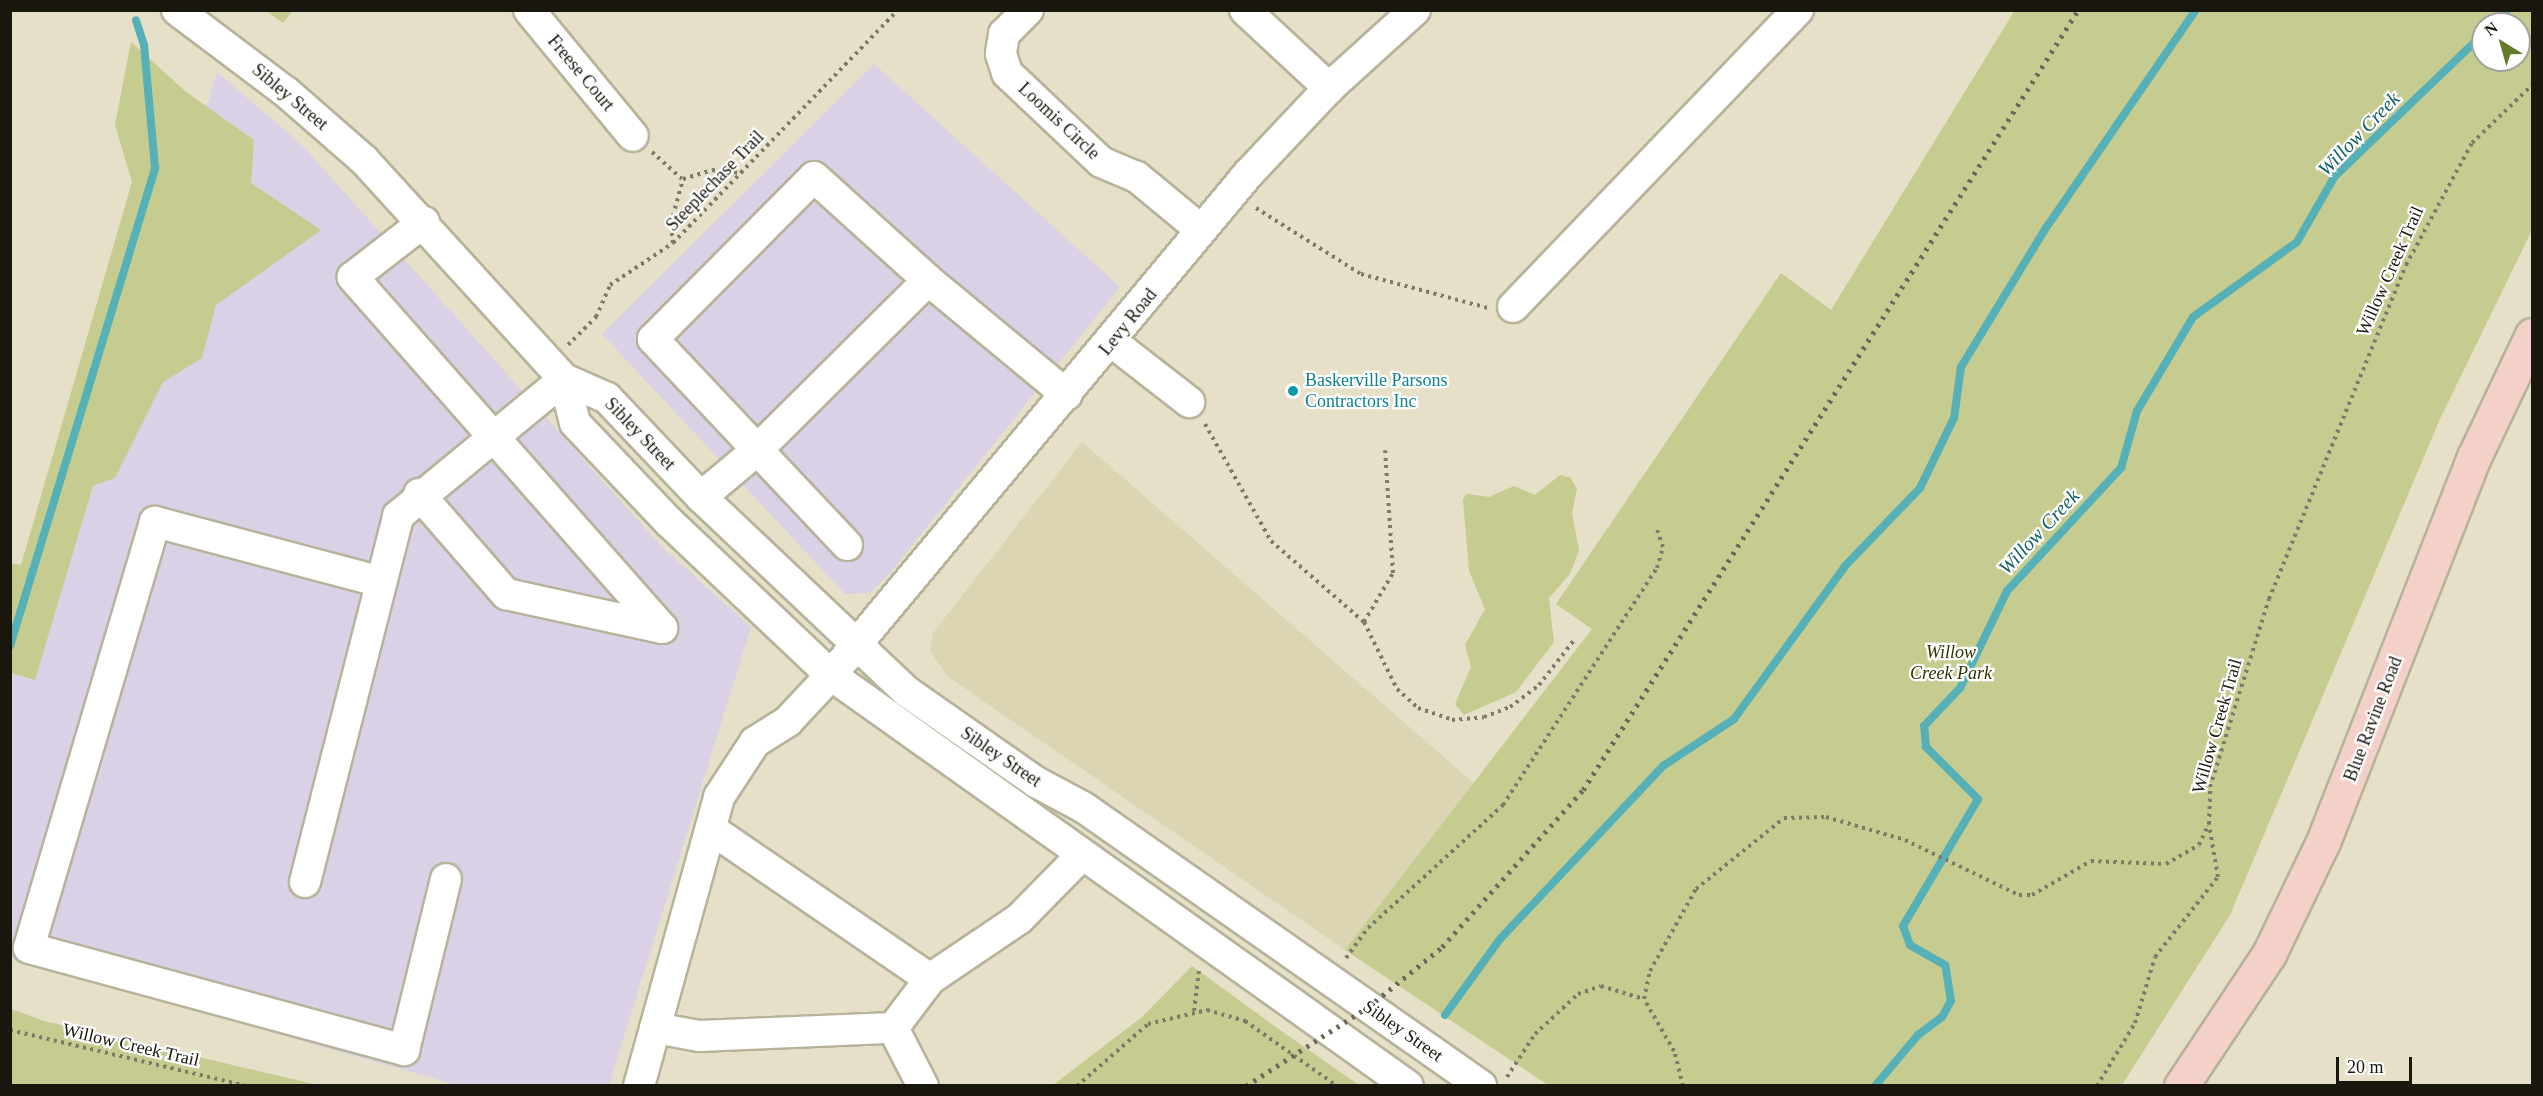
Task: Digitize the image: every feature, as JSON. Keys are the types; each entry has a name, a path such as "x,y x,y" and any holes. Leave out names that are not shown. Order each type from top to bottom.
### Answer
{"main road":[{"name":"Blue Ravine Road","path":"2181,1086 2263,963 2323,842 2466,476 2532,335"}],"street":[{"name":"Sibley Street","path":"177,10 286,92 424,222 558,371 607,398 701,497 855,647 906,691 1036,782 1083,807 1481,1086"},
{"name":"Freese Court","path":"529,10 633,136"},
{"name":"Loomis Circle","path":"1028,10 1004,34 1001,54 1007,73 1101,162 1137,177 1201,230"},
{"path":"1245,10 1329,88"},
{"name":"Levy Road","path":"639,1086 712,830 719,797 755,742 788,720 831,675 1112,342 1232,193 1329,88 1415,10"},
{"path":"1513,307 1798,10"},
{"path":"847,545 755,452 653,339 814,177 928,280 1066,395"},
{"path":"419,494 506,594 662,628 353,277 424,222"},
{"path":"701,497 755,452 928,280"},
{"path":"1112,342 1189,402"},
{"name":"Sibley Street","path":"558,371 575,423 669,522 831,675 1408,1086"},
{"path":"305,882 398,516 419,494 491,436 558,371"},
{"path":"381,582 155,522 29,948 404,1050 446,879"},
{"path":"712,830 930,980"},
{"path":"893,1028 930,980 1018,919 1082,855"},
{"path":"655,1028 699,1036 893,1028"},
{"path":"893,1028 923,1086"}],"path":[{"name":"Steeplechase Trail","path":"558,371 596,317 610,285 673,243 743,174 898,10"},
{"name":"Willow Creek Trail","path":"1644,999 1650,971 1696,889 1784,819 1826,817 1925,849 2008,892 2032,895 2091,861 2152,865 2180,860 2199,845 2209,824 2210,787 2269,599 2401,276 2462,158 2491,120 2532,85"},
{"path":"633,136 682,179"},
{"path":"682,179 711,170 743,174"},
{"path":"673,243 670,223 682,179"},
{"path":"1232,193 1361,274 1477,308 1513,307"},
{"path":"1189,402 1271,542 1364,622 1397,688 1418,708 1452,720 1484,717 1510,707 1539,685 1575,639"},
{"path":"1364,622 1393,573 1384,450"},
{"path":"1333,983 1368,928 1503,805 1657,568 1663,547 1656,527"},
{"path":"2097,1086 2135,1023 2155,957 2218,877 2209,824"},
{"path":"1194,1011 1200,967"},
{"path":"1500,1086 1535,1034 1578,994 1601,986 1644,999 1674,1051 1683,1086"},
{"path":"1077,1086 1148,1024 1194,1011 1245,1021 1337,1086"},
{"name":"Willow Creek Trail","path":"10,1030 246,1086"}],"shaded area":[{"path":"874,64 1120,287 889,574 870,593 845,594 602,334"},
{"path":"217,72 301,144 662,547 751,627 609,1085 457,1085 11,958 10,688 15,674 35,680"},
{"path":"1082,442 1476,785 1345,950 947,676 930,651 933,633"}],"green space":[{"name":"Willow Creek Park","path":"2015,10 2532,11 2532,230 2440,419 2230,915 2122,1085 1548,1085 1345,950 1592,629 1556,604 1781,273 1831,310"},
{"path":"266,11 293,11 283,23"},
{"path":"131,42 185,91 254,140 251,183 321,230 216,305 202,358 163,382 115,478 93,486 35,680 11,673 11,563 21,565 132,182 115,125"},
{"path":"1560,475 1571,478 1577,489 1572,513 1579,550 1570,574 1549,598 1554,642 1516,692 1464,715 1455,704 1471,667 1465,645 1485,609 1469,571 1463,499 1467,494 1489,497 1514,486 1535,495"},
{"path":"1192,966 1359,1085 1053,1085 1142,1017"},
{"path":"11,1009 44,1021 318,1085 11,1085"}],"waterway":[{"path":"1445,1015 1500,939 1663,766 1734,719 1845,566 1920,488 1954,418 1961,367 2046,228 2196,10"},
{"path":"10,646 155,168 144,45 136,20"},
{"name":"Willow Creek","path":"1875,1086 1918,1035 1942,1017 1951,1001 1945,965 1910,945 1903,926 1978,799 1926,747 1924,726 1960,688 2007,591 2121,468 2137,411 2193,317 2297,242 2335,176 2471,46"}],"railway":[{"path":"1246,1086 1368,1007 1442,947 1583,790 2078,10"}],"place":[{"name":"Baskerville Parsons Contractors Inc","path":"1293,391"}]}
